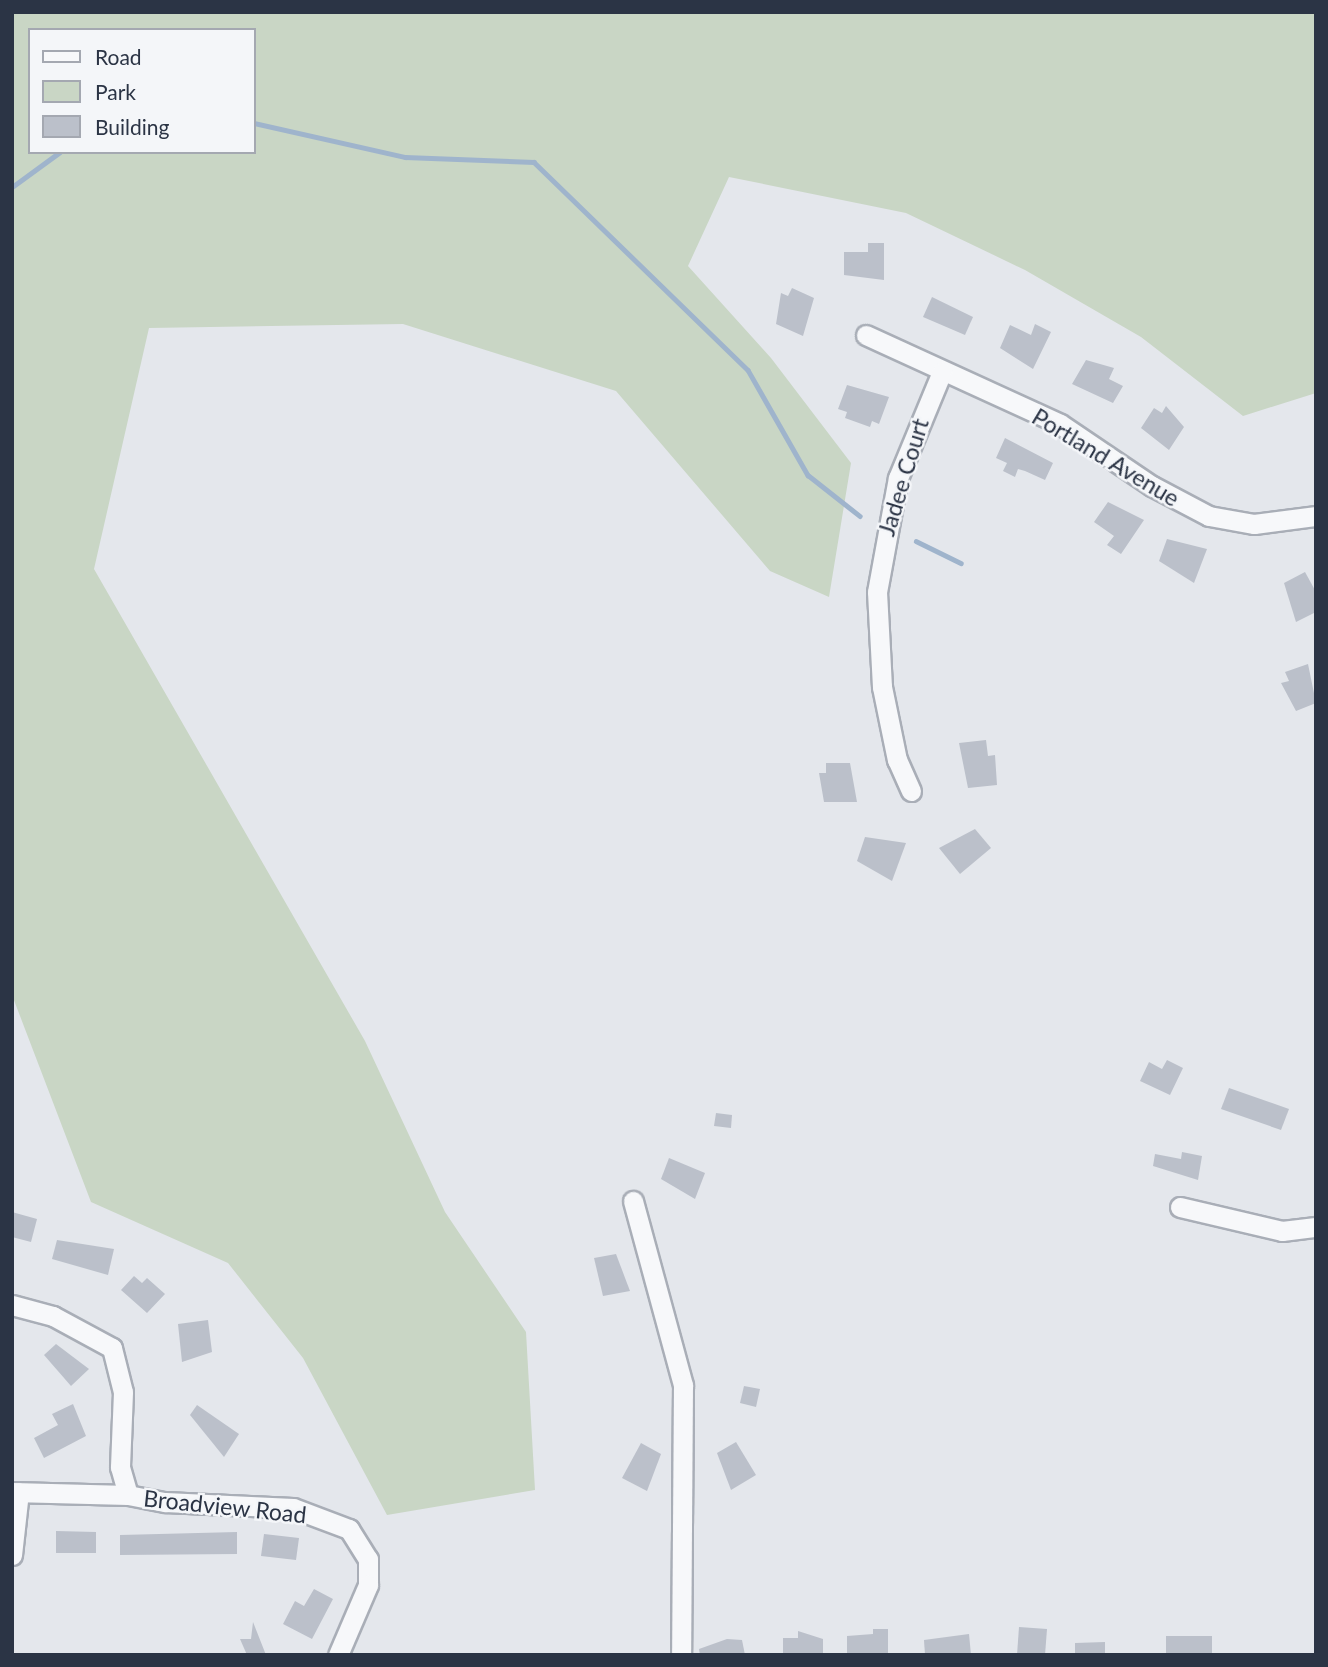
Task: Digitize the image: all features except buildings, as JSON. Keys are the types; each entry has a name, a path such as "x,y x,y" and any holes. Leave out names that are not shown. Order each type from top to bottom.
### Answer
{"street":[{"name":"Portland Avenue","path":"866,335 1060,424 1152,486 1209,516 1254,524 1316,516"},
{"name":"Jadee Court","path":"911,791 897,760 882,687 877,592 898,478 942,372"},
{"path":"633,1201 683,1385 681,1655"},
{"path":"1180,1206 1282,1231 1316,1227"},
{"name":"Broadview Road","path":"13,1304 87,1331 112,1348 123,1392 120,1467 128,1494"},
{"path":"12,1555 16,1492"},
{"name":"Broadview Road","path":"16,1492 128,1494 165,1502 293,1508 349,1529 368,1559 368,1584 338,1655"}],"green space":[{"path":"12,12 1316,12 1316,393 1243,416 1141,337 1025,270 906,213 729,177 688,266 771,358 851,463 829,597 770,571 616,391 403,324 149,328 94,569 365,1041 445,1212 526,1332 535,1490 387,1515 303,1358 228,1263 91,1202 12,995"}],"waterway":[{"path":"256,123 405,157 534,162 748,370 808,475 860,516"},
{"path":"12,187 57,154"},
{"path":"916,541 961,563"}]}
